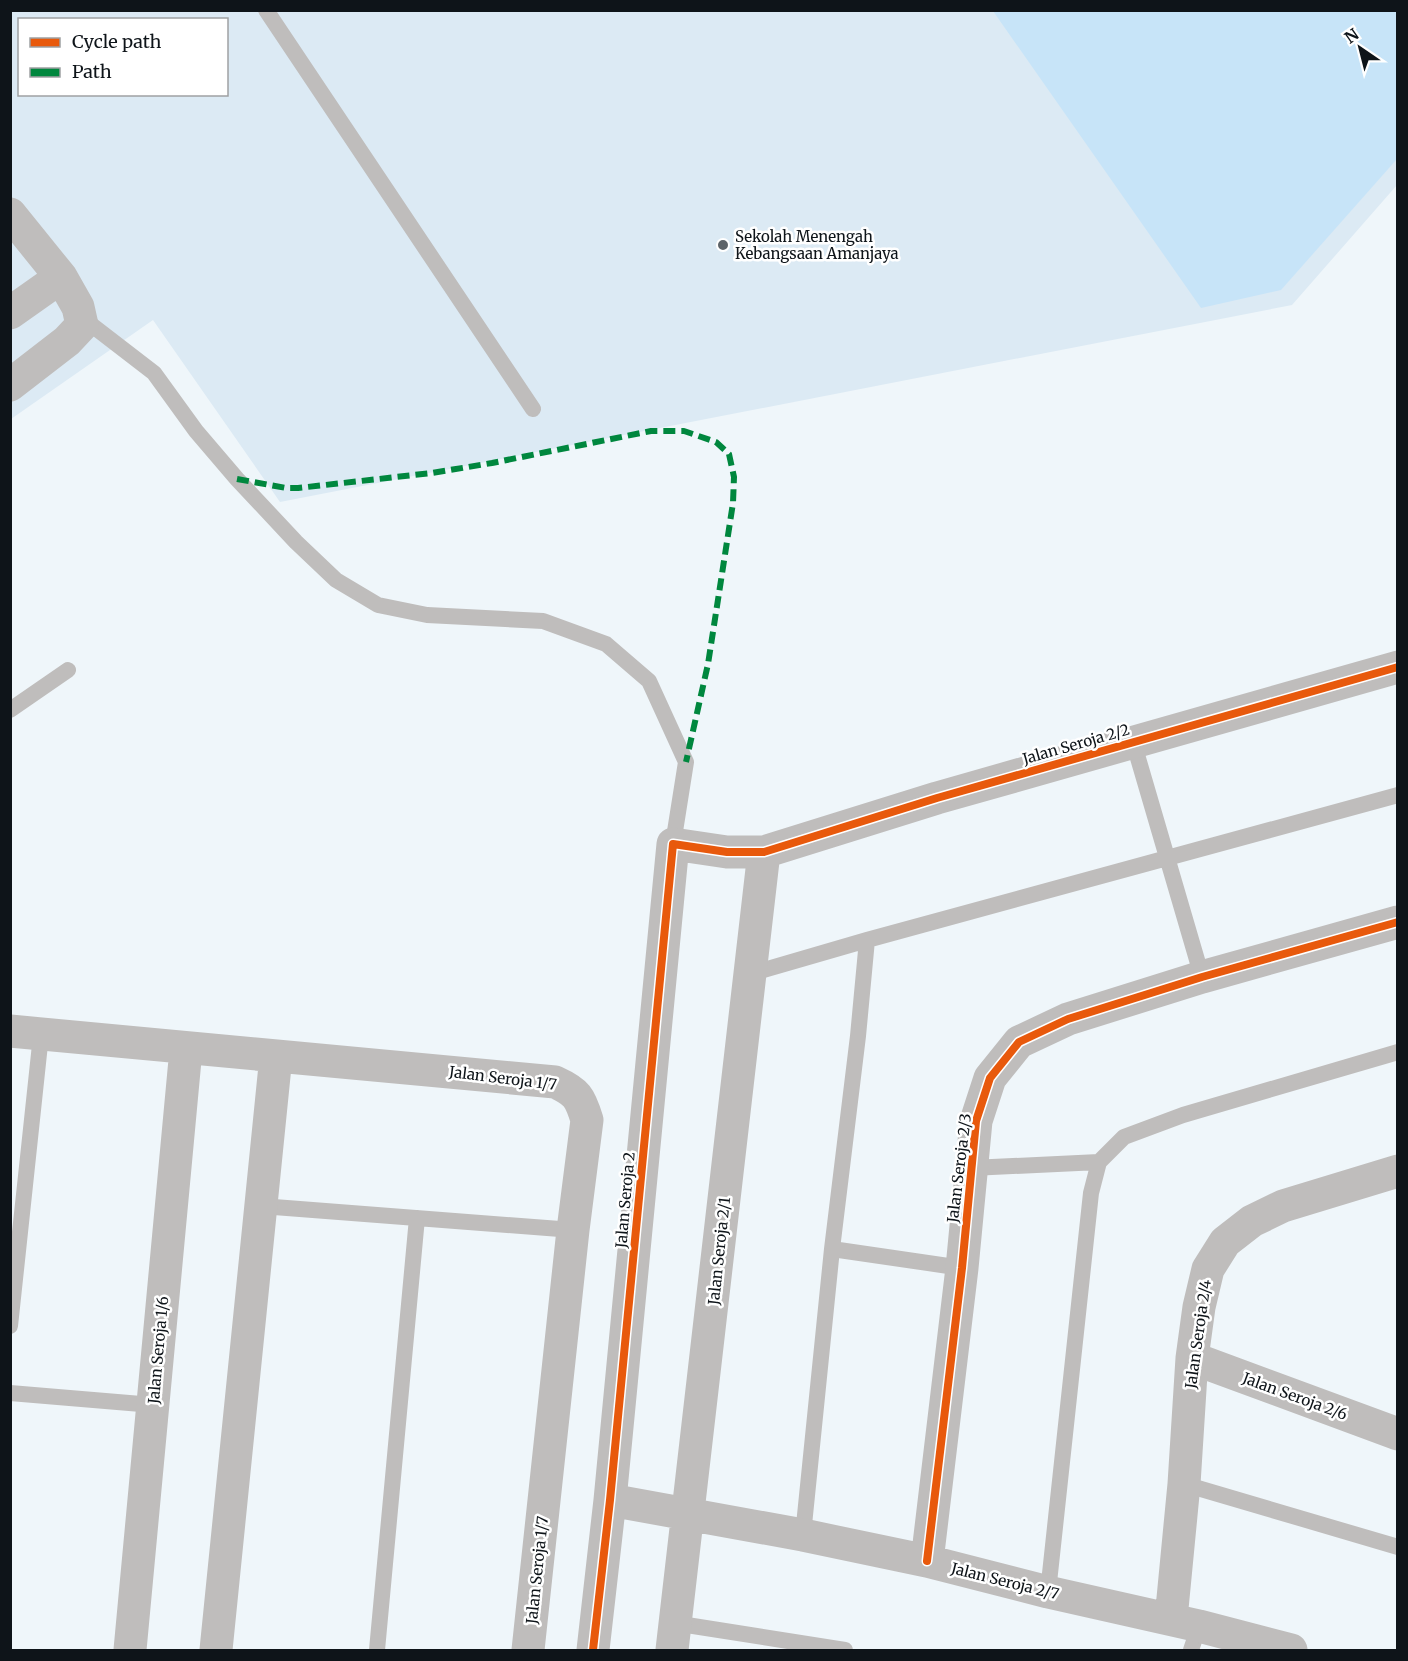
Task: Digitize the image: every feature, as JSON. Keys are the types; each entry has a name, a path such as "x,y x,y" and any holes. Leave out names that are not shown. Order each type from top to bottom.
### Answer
{"street":[{"path":"10,214 61,277 78,307 81,320 67,341 10,386"},
{"path":"10,313 61,277"},
{"name":"Jalan Seroja 2/2","path":"764,852 1133,741 1398,667"},
{"path":"673,844 727,852 764,852"},
{"name":"Jalan Seroja 2","path":"593,1650 610,1500 673,844"},
{"name":"Jalan Seroja 2/1","path":"673,1637 764,852"},
{"name":"Jalan Seroja 2/3","path":"927,1561 962,1268 976,1120 990,1078 1019,1042 1068,1019 1202,977 1398,922"},
{"name":"Jalan Seroja 1/7","path":"26,1033 555,1082 572,1090 582,1104 587,1120 528,1650"},
{"name":"Jalan Seroja 1/6","path":"130,1650 186,1049"},
{"path":"221,1650 276,1056"},
{"name":"Jalan Seroja 2/4","path":"1187,1632 1184,1484 1192,1358 1199,1307 1208,1269 1225,1242 1252,1221 1283,1206 1398,1171"},
{"name":"Jalan Seroja 2/6","path":"1192,1358 1398,1434"},
{"name":"Jalan Seroja 2/7","path":"610,1500 803,1534 927,1561 1048,1592 1187,1632 1291,1650"}],"lane":[{"path":"266,10 533,409"},
{"path":"81,320 154,373 196,431 237,479 296,542 336,580 378,605 428,615 543,621 606,644 650,681 686,762 673,844"},
{"path":"10,710 68,670"},
{"path":"1133,741 1202,977"},
{"path":"750,974 1398,795"},
{"path":"803,1534 832,1248 858,1036 867,940"},
{"path":"10,1326 26,1033"},
{"path":"1048,1592 1091,1193 1100,1162 1124,1137 1183,1115 1398,1052"},
{"path":"971,1168 1100,1162"},
{"path":"261,1206 573,1230"},
{"path":"377,1650 417,1218"},
{"path":"832,1248 962,1268"},
{"path":"10,1393 153,1404"},
{"path":"1184,1484 1398,1547"},
{"path":"673,1637 846,1650"}],"shaded area":[{"name":"Sekolah Menengah Kebangsaan Amanjaya","path":"11,11 1397,11 1397,185 1292,305 280,502 153,320 11,419"},
{"path":"993,11 1397,11 1397,159 1281,290 1201,308"}],"marked path":[{"path":"237,479 298,488 432,473 651,431 684,431 716,442 729,454 734,477 733,503 708,664 686,762"}],"cycle path":[{"path":"593,1650 610,1500 673,844 727,852 764,852 937,798 1398,667"},
{"path":"927,1561 962,1268 976,1121 990,1078 1019,1042 1068,1019 1202,977 1398,922"}],"place":[{"name":"Sekolah Menengah Kebangsaan Amanjaya","path":"723,245"}]}
